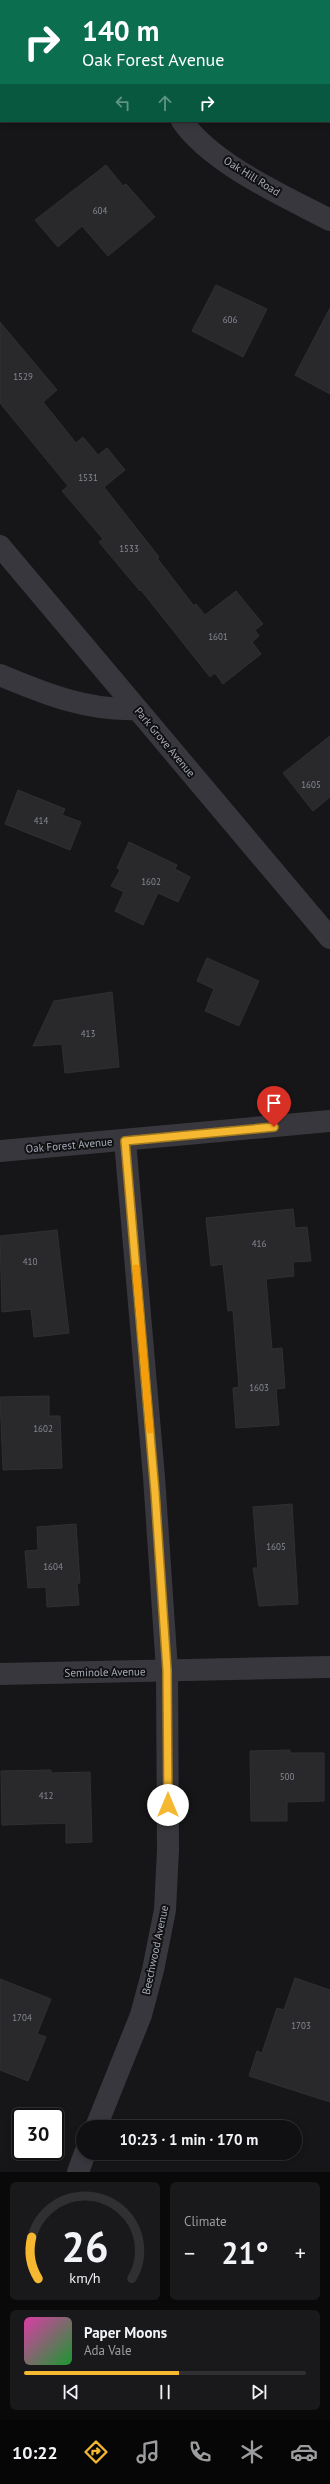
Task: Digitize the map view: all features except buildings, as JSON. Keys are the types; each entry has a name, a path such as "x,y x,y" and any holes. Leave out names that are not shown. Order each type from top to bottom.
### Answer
{"street":[{"name":"Oak Hill Road","path":"183,122 188,129 218,155 261,184 330,220"},
{"name":"Park Grove Avenue","path":"0,546 330,938"},
{"path":"0,675 43,693 78,704 116,710 137,710"},
{"name":"Oak Forest Avenue","path":"0,1151 125,1141 330,1121"},
{"name":"Beechwood Avenue","path":"99,2120 141,2015 165,1910 168,1850 167,1670 154,1477 125,1141"},
{"name":"Seminole Avenue","path":"0,1674 330,1667"},
{"path":"78,2172 82,2160"}],"slow traffic":[{"path":"136,1268 150,1430"}],"route":[{"path":"168,1805 167,1670 153,1462 125,1141 274,1127"}]}
